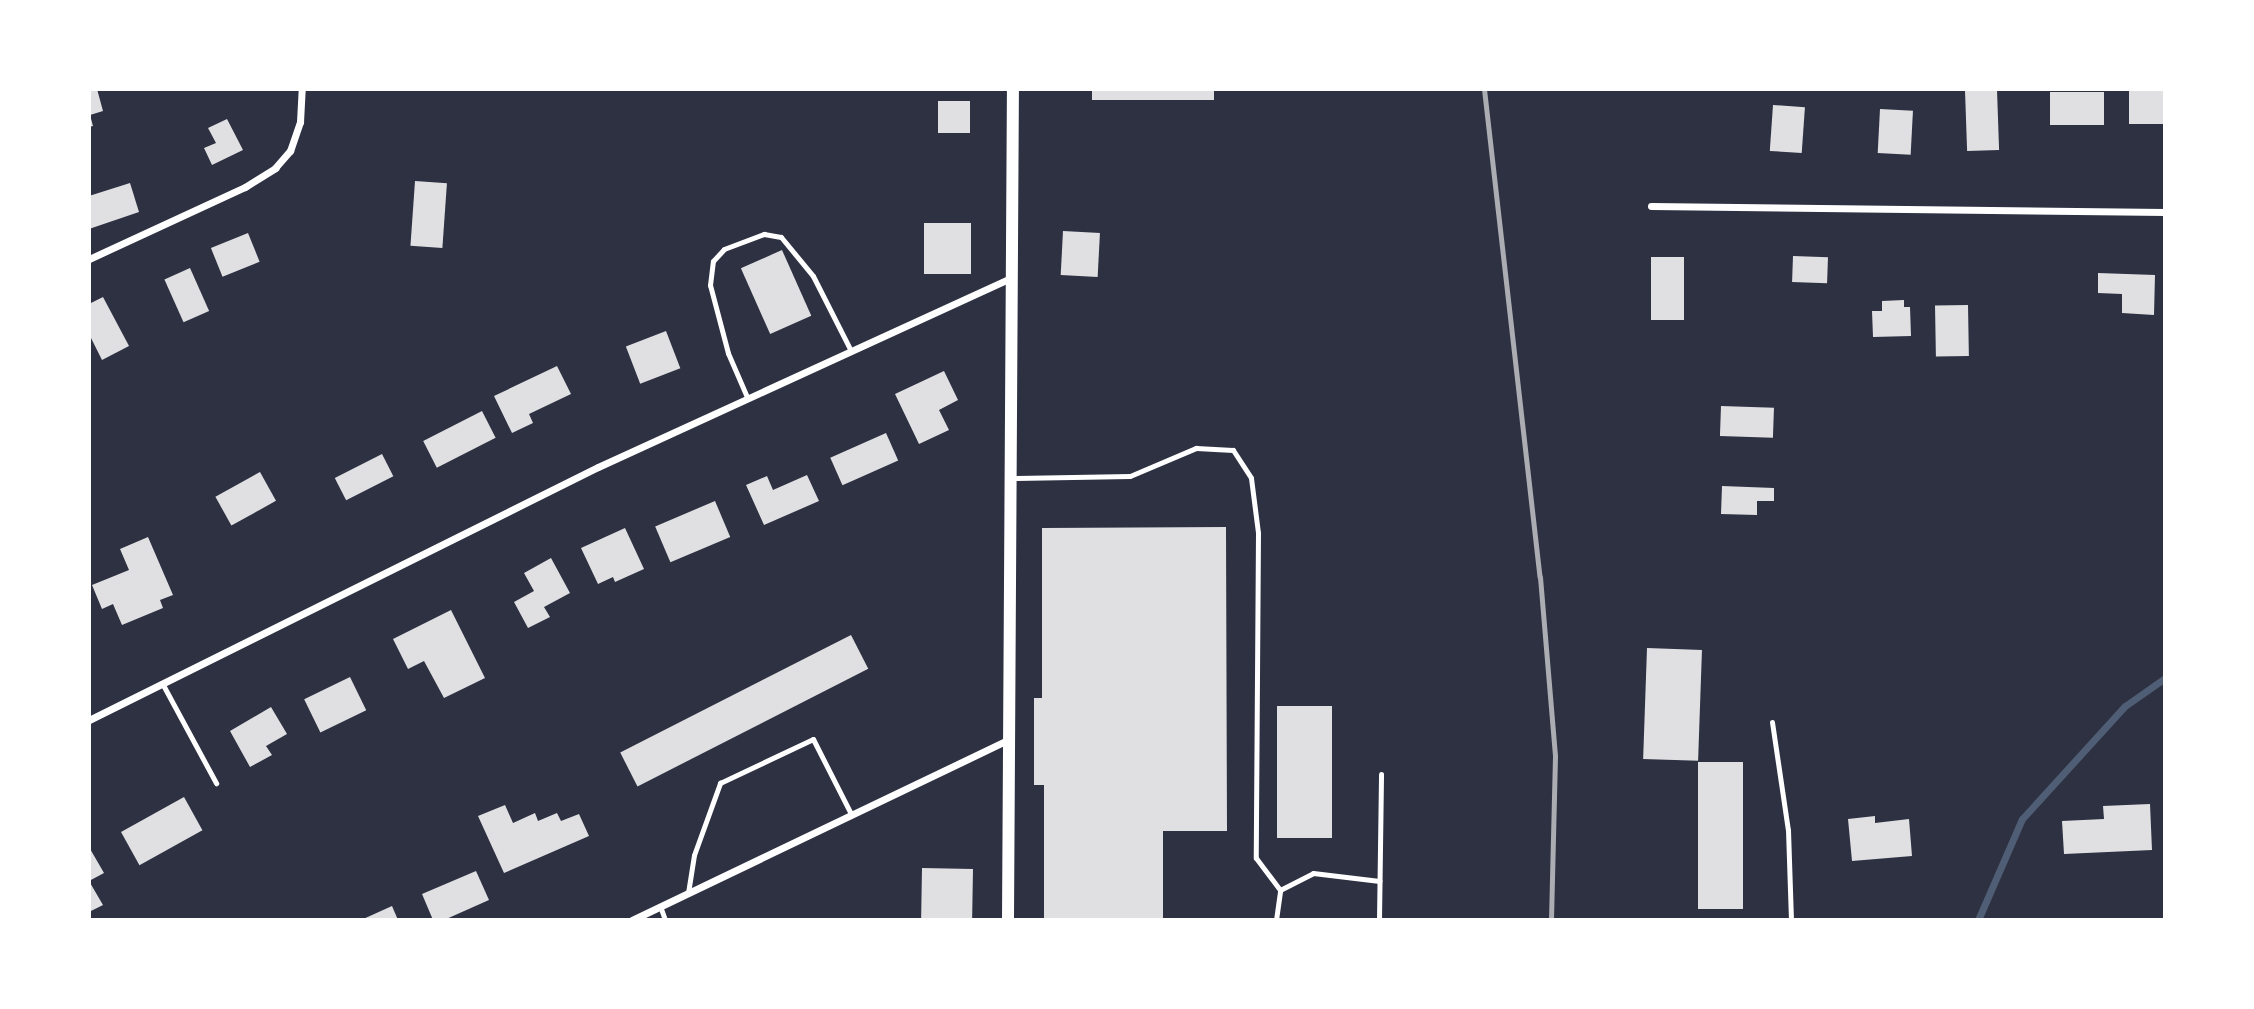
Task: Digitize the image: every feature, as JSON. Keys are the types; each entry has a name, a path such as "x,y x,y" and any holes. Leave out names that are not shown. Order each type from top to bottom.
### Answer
{"street":[{"path":"89,259 245,187 275,168 290,151 300,122 302,89"},
{"path":"1008,920 1014,276 1013,89"},
{"path":"1651,206 2165,212"},
{"path":"89,720 747,397 1014,276"},
{"path":"632,920 1010,739"}],"lane":[{"path":"747,397 728,352 710,285 713,261 724,249 764,234 781,237 813,276 850,349"},
{"path":"1012,478 1130,476 1196,448 1233,450 1251,478 1258,533 1256,858 1280,890 1276,920"},
{"path":"162,683 216,783"},
{"path":"1772,722 1788,830 1791,920"},
{"path":"688,893 694,855 720,783 813,739 851,814"},
{"path":"1379,920 1381,774"},
{"path":"1280,890 1314,873 1380,881"},
{"path":"660,906 665,920"}],"building":[{"path":"97,89 103,111 90,115 93,126 89,127 89,90"},
{"path":"1092,89 1214,89 1214,100 1092,100"},
{"path":"2129,89 2165,89 2165,124 2129,124"},
{"path":"1997,90 1999,150 1967,151 1965,91"},
{"path":"2050,92 2104,92 2104,125 2050,125"},
{"path":"938,101 970,101 970,133 938,133"},
{"path":"1773,105 1805,107 1802,153 1770,151"},
{"path":"1880,109 1913,111 1911,155 1878,153"},
{"path":"227,119 243,150 212,165 204,148 216,143 208,128"},
{"path":"415,181 447,183 442,248 410,246"},
{"path":"130,183 139,212 89,229 89,196"},
{"path":"924,223 971,223 971,274 924,274"},
{"path":"1063,231 1100,233 1098,277 1061,275"},
{"path":"248,233 260,262 223,277 211,248"},
{"path":"782,250 811,316 770,334 741,268"},
{"path":"1793,256 1828,257 1827,283 1792,282"},
{"path":"1651,257 1684,257 1684,320 1651,320"},
{"path":"190,268 209,311 184,322 164,279"},
{"path":"2098,273 2155,275 2154,315 2122,313 2122,294 2098,293"},
{"path":"103,297 129,346 102,360 89,334 89,304"},
{"path":"1904,300 1904,307 1910,307 1911,336 1873,337 1872,311 1882,311 1882,301"},
{"path":"1968,305 1969,356 1936,357 1935,306"},
{"path":"666,331 680,368 640,384 626,346"},
{"path":"557,366 571,394 529,414 533,423 512,433 494,396"},
{"path":"944,371 958,400 939,410 949,430 919,444 895,394"},
{"path":"1721,406 1774,408 1773,438 1720,436"},
{"path":"482,411 496,438 437,468 423,441"},
{"path":"886,433 898,460 842,485 830,458"},
{"path":"382,454 393,476 346,500 335,478"},
{"path":"260,472 276,501 231,526 215,497"},
{"path":"807,475 819,501 764,525 746,485 767,476 773,490"},
{"path":"1722,486 1774,488 1774,501 1757,501 1757,515 1721,514"},
{"path":"715,501 730,537 670,562 655,526"},
{"path":"1226,527 1227,831 1163,831 1163,920 1044,920 1044,785 1034,785 1034,698 1042,698 1042,528"},
{"path":"625,528 644,569 615,582 613,577 598,584 581,548"},
{"path":"148,537 173,595 160,600 163,608 122,625 113,604 102,609 92,585 129,570 120,549"},
{"path":"551,558 570,593 544,607 550,617 528,628 514,602 534,591 524,573"},
{"path":"451,610 485,678 444,698 424,661 408,669 393,639"},
{"path":"851,635 868,669 637,786 620,753"},
{"path":"1647,648 1702,650 1698,761 1643,759"},
{"path":"350,677 366,710 320,733 304,699"},
{"path":"1277,706 1332,706 1332,838 1277,838"},
{"path":"271,707 287,734 266,746 272,755 250,767 230,731"},
{"path":"1698,762 1743,762 1743,909 1698,909"},
{"path":"184,797 202,830 139,865 121,832"},
{"path":"2150,804 2152,850 2064,854 2062,821 2104,819 2103,806"},
{"path":"505,805 513,823 535,813 538,821 557,813 561,821 579,814 589,836 504,873 478,816"},
{"path":"1875,816 1875,823 1909,819 1912,856 1852,861 1848,819"},
{"path":"89,847 104,873 89,881"},
{"path":"922,868 973,869 972,920 921,919"},
{"path":"476,871 489,900 444,920 433,920 422,894"},
{"path":"89,881 103,905 89,912"},
{"path":"392,906 398,920 361,920"}],"waterway":[{"path":"1978,920 2022,819 2125,706 2165,678"}],"railway":[{"path":"1484,89 1540,577 1555,756 1551,920"}]}
